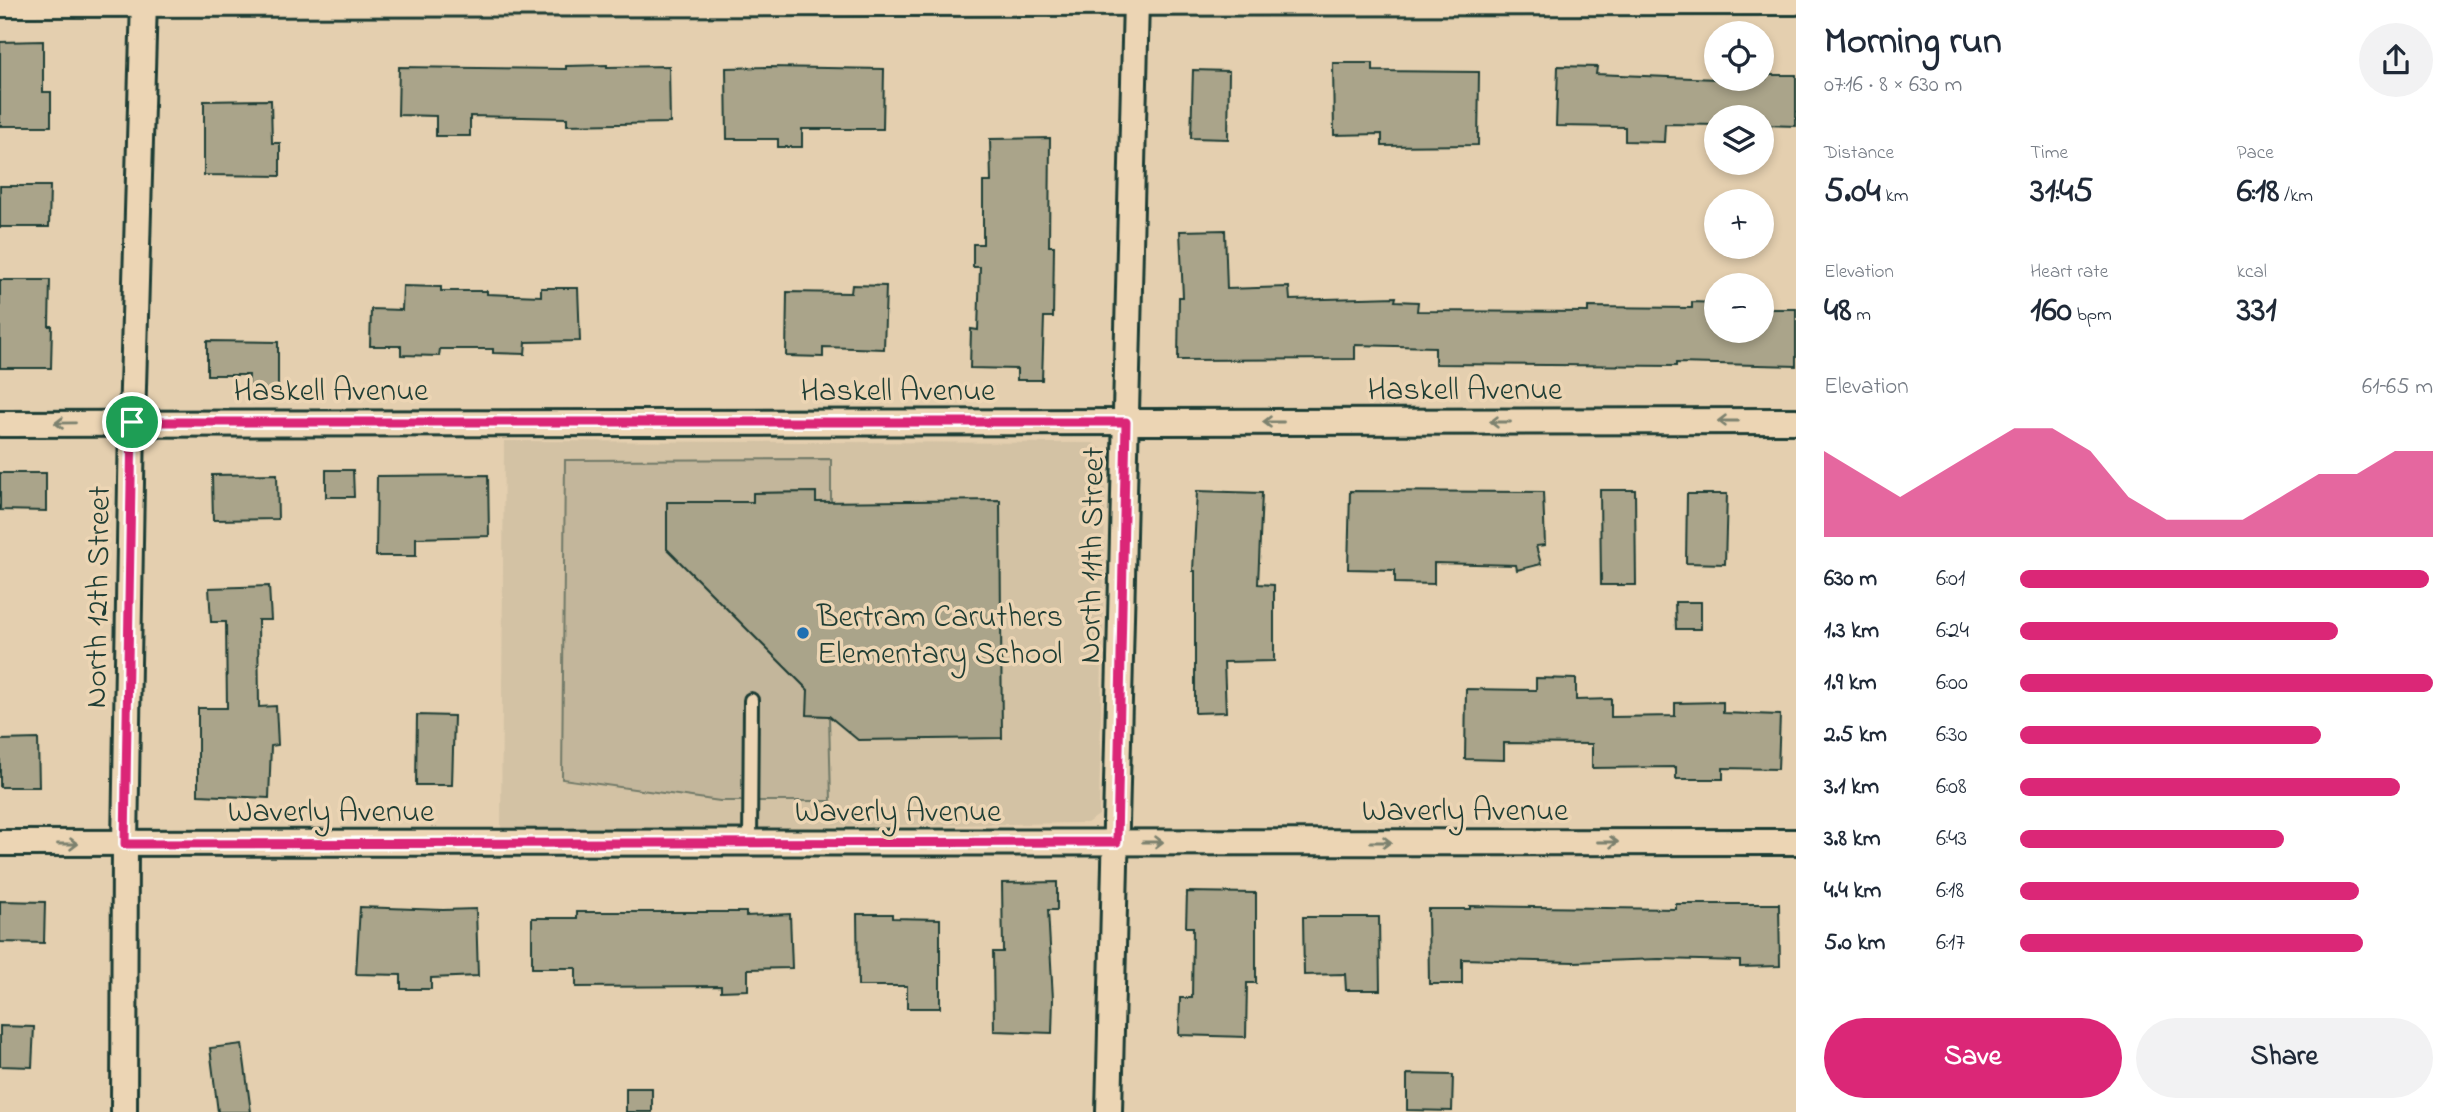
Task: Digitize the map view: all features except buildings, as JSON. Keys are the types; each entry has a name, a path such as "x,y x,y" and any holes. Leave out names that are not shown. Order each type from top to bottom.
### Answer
{"street":[{"name":"North 12th Street","path":"124,1112 125,844 132,422 144,2"},
{"name":"North 11th Street","path":"1109,1112 1136,2"},
{"path":"0,4 1796,2"},
{"name":"Haskell Avenue","path":"0,424 1796,421"},
{"name":"Waverly Avenue","path":"0,843 1796,842"}],"lane":[{"path":"750,843 751,700"}],"shaded area":[{"name":"Bertram Caruthers Elementary School","path":"504,441 1093,443 1106,452 1099,815 1087,823 501,831"},
{"path":"831,459 831,502 816,502 815,492 753,493 753,502 667,503 667,549 808,690 808,715 829,716 831,801 720,801 562,779 565,460"}],"place":[{"name":"Bertram Caruthers Elementary School","path":"803,633"}],"route":[{"path":"132,422 1126,422 1117,842 125,844 132,422"}]}
